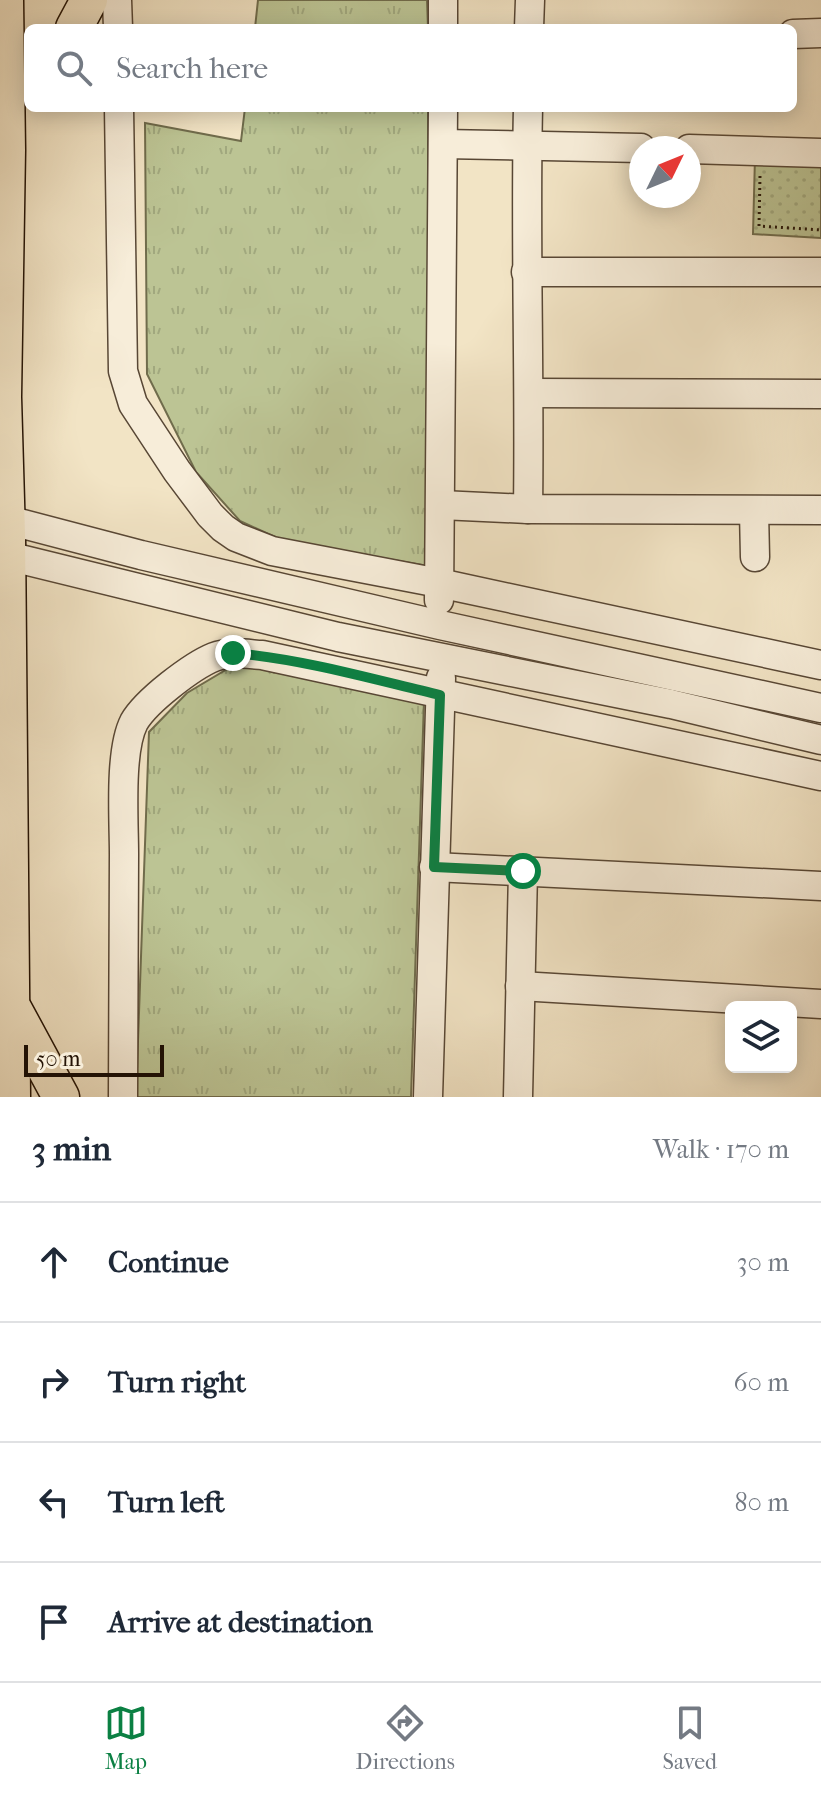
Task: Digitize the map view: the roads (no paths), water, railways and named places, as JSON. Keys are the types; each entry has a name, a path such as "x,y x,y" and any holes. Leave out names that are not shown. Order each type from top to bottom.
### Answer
{"main road":[{"path":"5,0 7,150 3,397 12,1097"},
{"path":"76,24 89,0"},
{"path":"7,150 28,112"},
{"path":"11,1006 61,1097"}],"street":[{"path":"117,0 118,24"},
{"path":"443,0 443,24"},
{"path":"529,24 530,0"},
{"path":"797,34 821,33"},
{"path":"119,112 123,371 133,404 177,471 223,528 236,537 272,551 439,583 821,665"},
{"path":"440,625 443,112"},
{"path":"528,112 528,509"},
{"path":"443,144 629,148"},
{"path":"701,149 821,153"},
{"path":"526,272 821,272"},
{"path":"530,393 821,394"},
{"path":"441,505 528,509 821,510"},
{"path":"754,511 755,557"},
{"path":"4,537 141,555 440,625 821,708"},
{"path":"4,537 269,620 443,659 671,704 821,740"},
{"path":"272,551 272,585"},
{"path":"388,573 384,611 389,647 389,683"},
{"path":"262,655 269,620"},
{"path":"123,1097 127,744 135,721 148,704 214,657 233,653 262,655 821,776"},
{"path":"428,1097 443,659"},
{"path":"434,867 821,886"},
{"path":"518,1097 523,871"},
{"path":"520,986 821,1004"}]}
